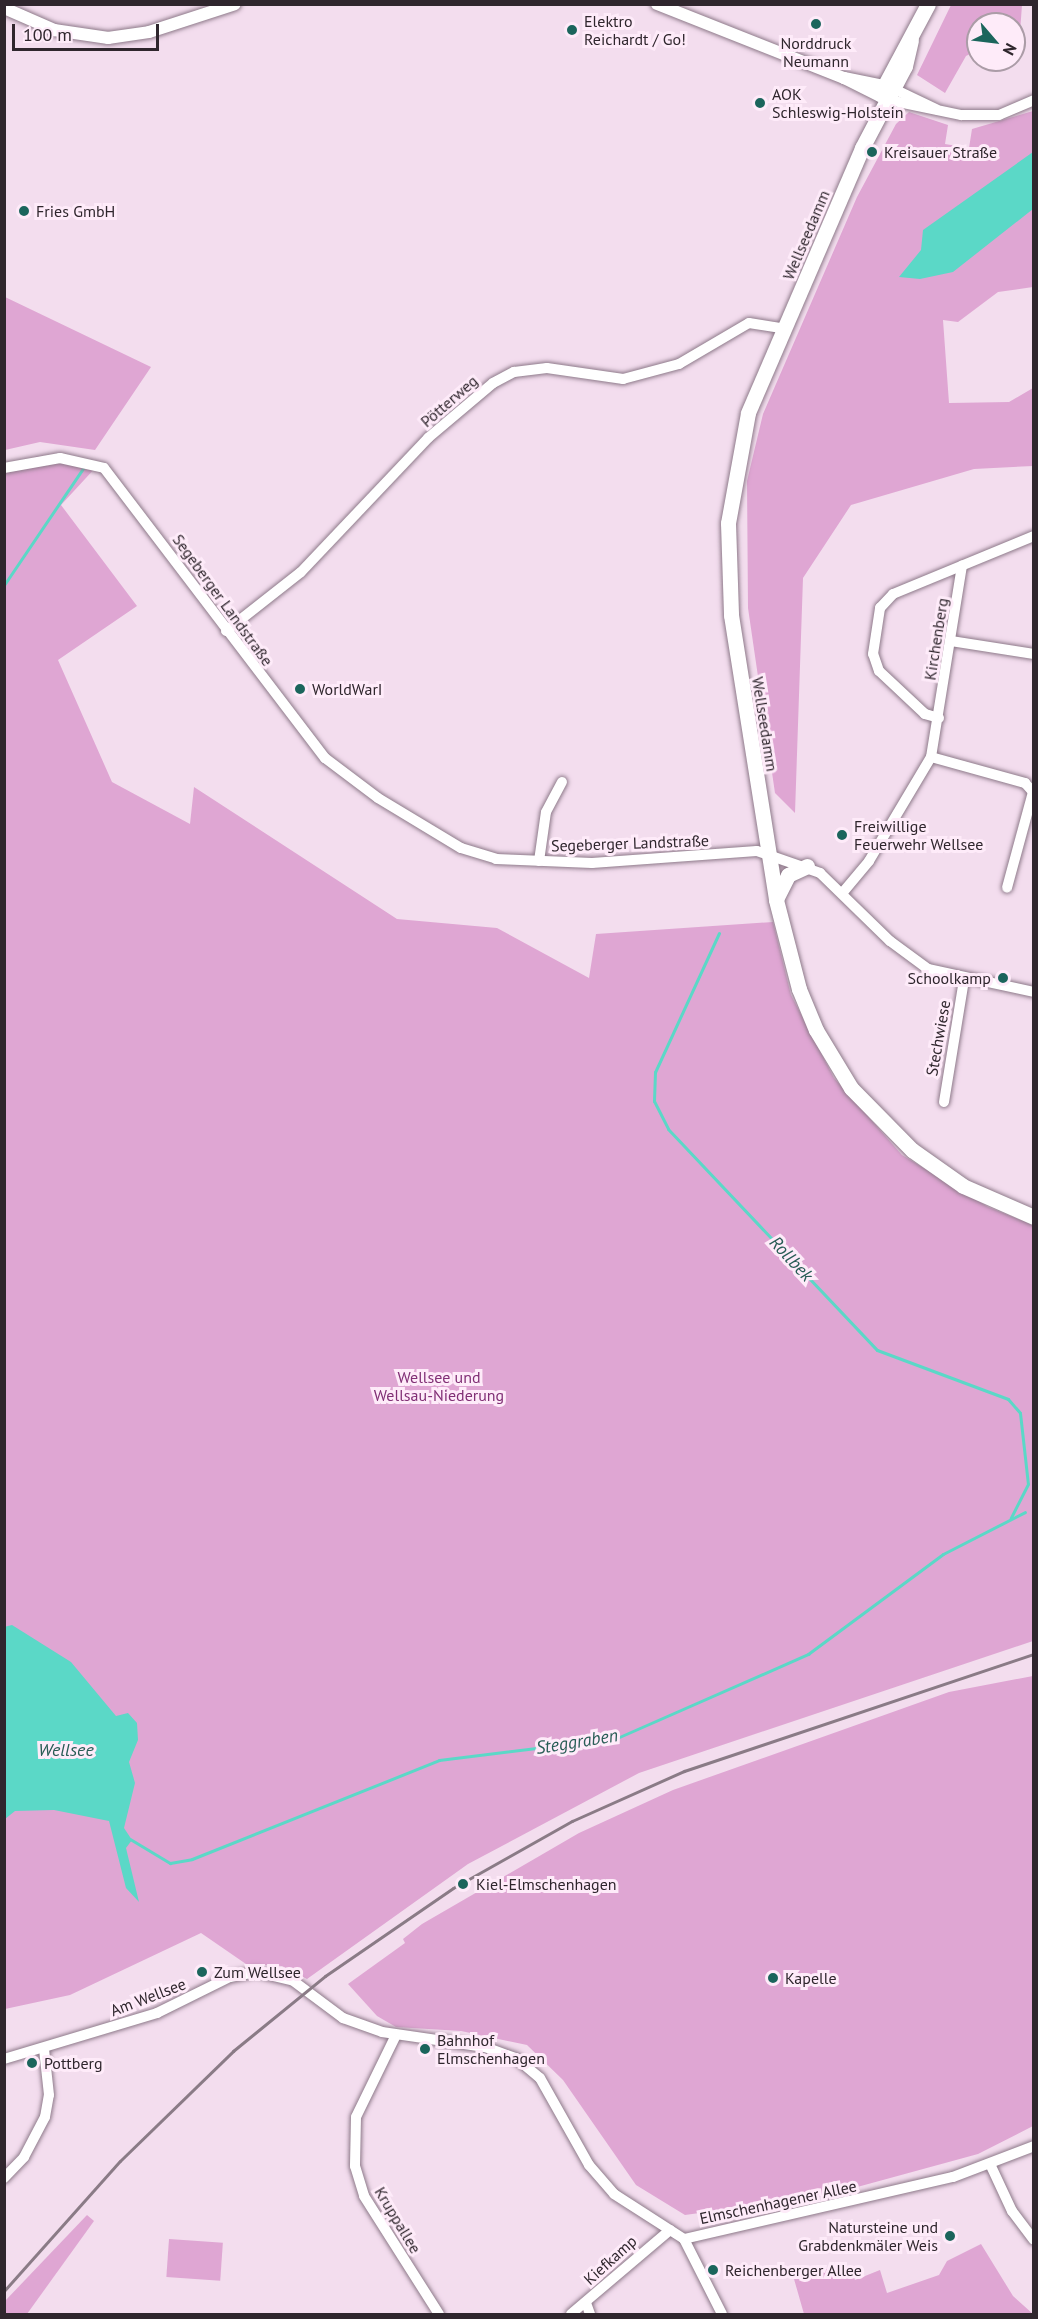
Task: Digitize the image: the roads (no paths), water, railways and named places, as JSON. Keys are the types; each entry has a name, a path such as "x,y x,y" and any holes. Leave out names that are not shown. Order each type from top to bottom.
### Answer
{"main road":[{"name":"Wellseedamm","path":"928,4 862,148 744,428 727,540 735,648 776,900 805,1004 851,1088 933,1167 1034,1217"},
{"path":"776,900 788,875 807,867"}],"street":[{"path":"4,8 54,30 108,38 149,32 235,4"},
{"path":"657,4 844,78 936,109 999,115 1034,100"},
{"name":"Pötterweg","path":"226,631 300,572 428,438 493,383 514,372 547,368 623,379 679,364 748,323 785,329"},
{"name":"Segeberger Landstraße","path":"4,468 60,458 105,468 226,631 344,774 469,853 539,861 768,854 807,867 844,891 909,957 964,980 1034,992"},
{"name":"Kirchenberg","path":"939,718 925,714 879,671 873,654 877,617 893,594 1034,536"},
{"name":"Kirchenberg","path":"844,891 869,861 931,758 962,565"},
{"path":"951,641 1034,654"},
{"path":"931,758 1025,783 1034,792 1007,888"},
{"path":"539,861 546,812 562,782"},
{"name":"Stechwiese","path":"944,1102 964,980"},
{"name":"Am Wellsee","path":"4,2059 44,2049 157,2013 242,1974 272,1974 299,1984"},
{"name":"Elmschenhagener Allee","path":"299,1984 343,2018 396,2035 459,2040 516,2058 540,2078 589,2165 614,2194 684,2239 991,2166 1034,2146"},
{"name":"Kruppallee","path":"396,2035 356,2117 355,2166 364,2196 439,2314"},
{"path":"4,2178 24,2157 45,2117 49,2095 44,2049"},
{"path":"991,2166 1012,2211 1034,2240"},
{"name":"Kiefkamp","path":"571,2314 670,2230"},
{"path":"684,2239 722,2314"},
{"path":"586,2303 590,2314"}],"water":[{"path":"1033,152 1033,209 953,272 920,279 899,277 921,250 923,230"},
{"name":"Wellsee","path":"12,1625 71,1662 116,1716 128,1713 137,1723 138,1740 129,1762 135,1783 124,1828 132,1840 126,1848 139,1902 126,1888 109,1821 54,1810 15,1811 5,1819 4,1627"}],"waterway":[{"path":"4,585 84,467"},
{"name":"Rollbek","path":"719,933 655,1072 654,1101 668,1129 877,1350 1008,1399 1020,1413 1028,1484 1011,1518"},
{"name":"Steggraben","path":"130,1839 170,1863 192,1859 439,1760 617,1738 808,1654 943,1554 1025,1512"}],"railway":[{"path":"4,2291 120,2161 233,2051 325,1976 453,1888 572,1821 684,1771 1034,1654"}],"place":[{"name":"Norddruck Neumann","path":"816,24"},
{"name":"Elektro Reichardt / Go!","path":"572,30"},
{"name":"AOK Schleswig-Holstein","path":"760,103"},
{"name":"Kreisauer Straße","path":"872,152"},
{"name":"Fries GmbH","path":"24,211"},
{"name":"WorldWarI","path":"300,689"},
{"name":"Freiwillige Feuerwehr Wellsee","path":"842,835"},
{"name":"Schoolkamp","path":"1003,978"},
{"name":"Kiel-Elmschenhagen","path":"463,1884"},
{"name":"Zum Wellsee","path":"202,1972"},
{"name":"Kapelle","path":"773,1978"},
{"name":"Bahnhof Elmschenhagen","path":"425,2049"},
{"name":"Pottberg","path":"32,2063"},
{"name":"Natursteine und Grabdenkmäler Weis","path":"950,2236"},
{"name":"Reichenberger Allee","path":"713,2270"}],"park label":[{"name":"Wellsee und Wellsau-Niederung","path":"439,1386"}]}
